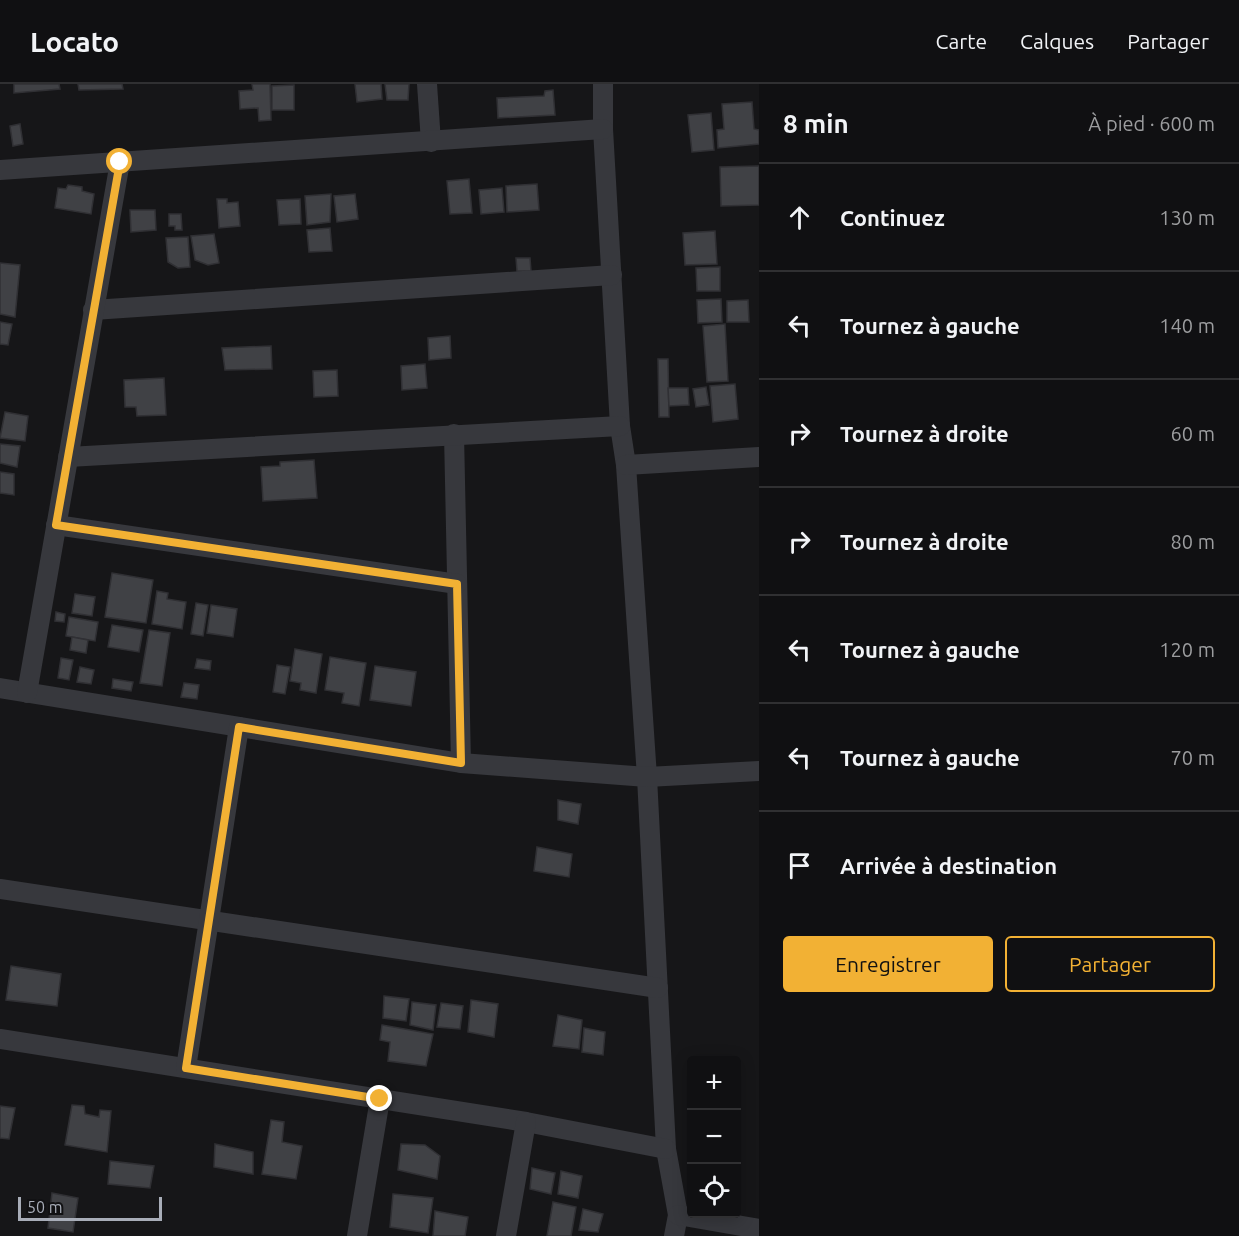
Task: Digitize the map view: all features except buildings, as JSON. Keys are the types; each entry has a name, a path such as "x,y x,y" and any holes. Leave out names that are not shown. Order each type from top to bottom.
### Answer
{"street":[{"path":"427,84 431,142"},
{"path":"603,84 603,129 620,426 626,465 647,777 666,1149 678,1215 674,1236"},
{"path":"0,170 603,129"},
{"path":"27,693 120,162"},
{"path":"93,310 612,275"},
{"path":"68,458 620,426"},
{"path":"454,434 461,763"},
{"path":"626,465 759,457"},
{"path":"56,525 457,584"},
{"path":"0,688 461,763 647,777 759,771"},
{"path":"186,1068 239,727"},
{"path":"0,888 658,988"},
{"path":"0,1039 526,1122 666,1149"},
{"path":"357,1236 380,1099"},
{"path":"506,1236 526,1122"},
{"path":"678,1215 759,1229"}],"route":[{"path":"120,162 56,525 457,584 461,763 239,727 186,1068 380,1099"}]}
